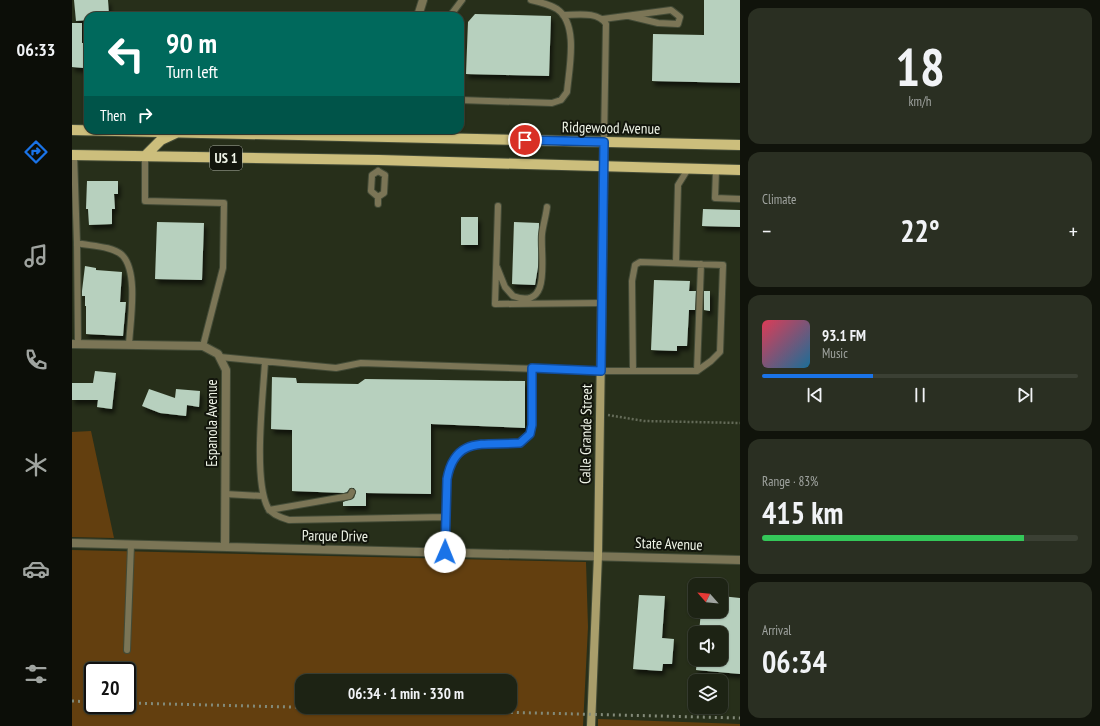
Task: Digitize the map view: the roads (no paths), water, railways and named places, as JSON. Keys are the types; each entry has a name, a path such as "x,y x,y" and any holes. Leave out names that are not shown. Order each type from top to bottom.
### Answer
{"main road":[{"name":"Ridgewood Avenue","path":"72,130 84,130"},
{"path":"145,156 161,140 173,134"},
{"name":"Ridgewood Avenue","path":"408,134 604,142 740,145"},
{"name":"US 1","path":"73,155 378,160 740,170"}],"street":[{"path":"419,12 423,0"},
{"name":"Calle Grande Street","path":"591,726 598,555 604,142"},
{"path":"75,344 203,346"},
{"name":"Espanola Avenue","path":"203,346 218,354 226,370 225,547"},
{"name":"Parque Drive","path":"72,544 598,555"},
{"name":"State Avenue","path":"598,555 740,560"}],"lane":[{"path":"453,12 462,0"},
{"path":"464,100 552,103 564,98 567,92 570,29 563,15 549,5 531,0"},
{"path":"563,15 593,15 603,19 671,10 680,17 680,20 678,24 658,23 629,16"},
{"path":"603,19 606,24 604,142"},
{"path":"73,155 77,243 75,344"},
{"path":"145,156 145,201 224,203 223,268 203,346"},
{"path":"378,160 378,171"},
{"path":"676,263 678,185 688,169"},
{"path":"716,170 715,198 740,199"},
{"path":"378,171 385,175 384,193 378,200 371,191 372,175 378,171"},
{"path":"498,206 495,304 602,303"},
{"path":"496,264 509,293 518,298 532,298 536,295 540,290 542,282 542,234 547,207"},
{"path":"77,243 111,250 121,254 128,264 132,276 129,345"},
{"path":"220,357 336,368 361,363 601,371 633,371 697,371 712,361 720,352 723,265 640,262 635,265 633,270 633,371"},
{"path":"697,371 701,264"},
{"path":"265,362 260,466 263,496 269,510 278,517 289,520 446,517"},
{"path":"445,552 449,468 454,459 468,446 520,443 530,434 532,425 532,368"},
{"path":"269,510 350,496 352,492"},
{"path":"225,494 263,496"},
{"path":"128,650 131,545"}],"railway":[{"path":"72,701 84,702"},
{"path":"136,703 740,718"}]}
